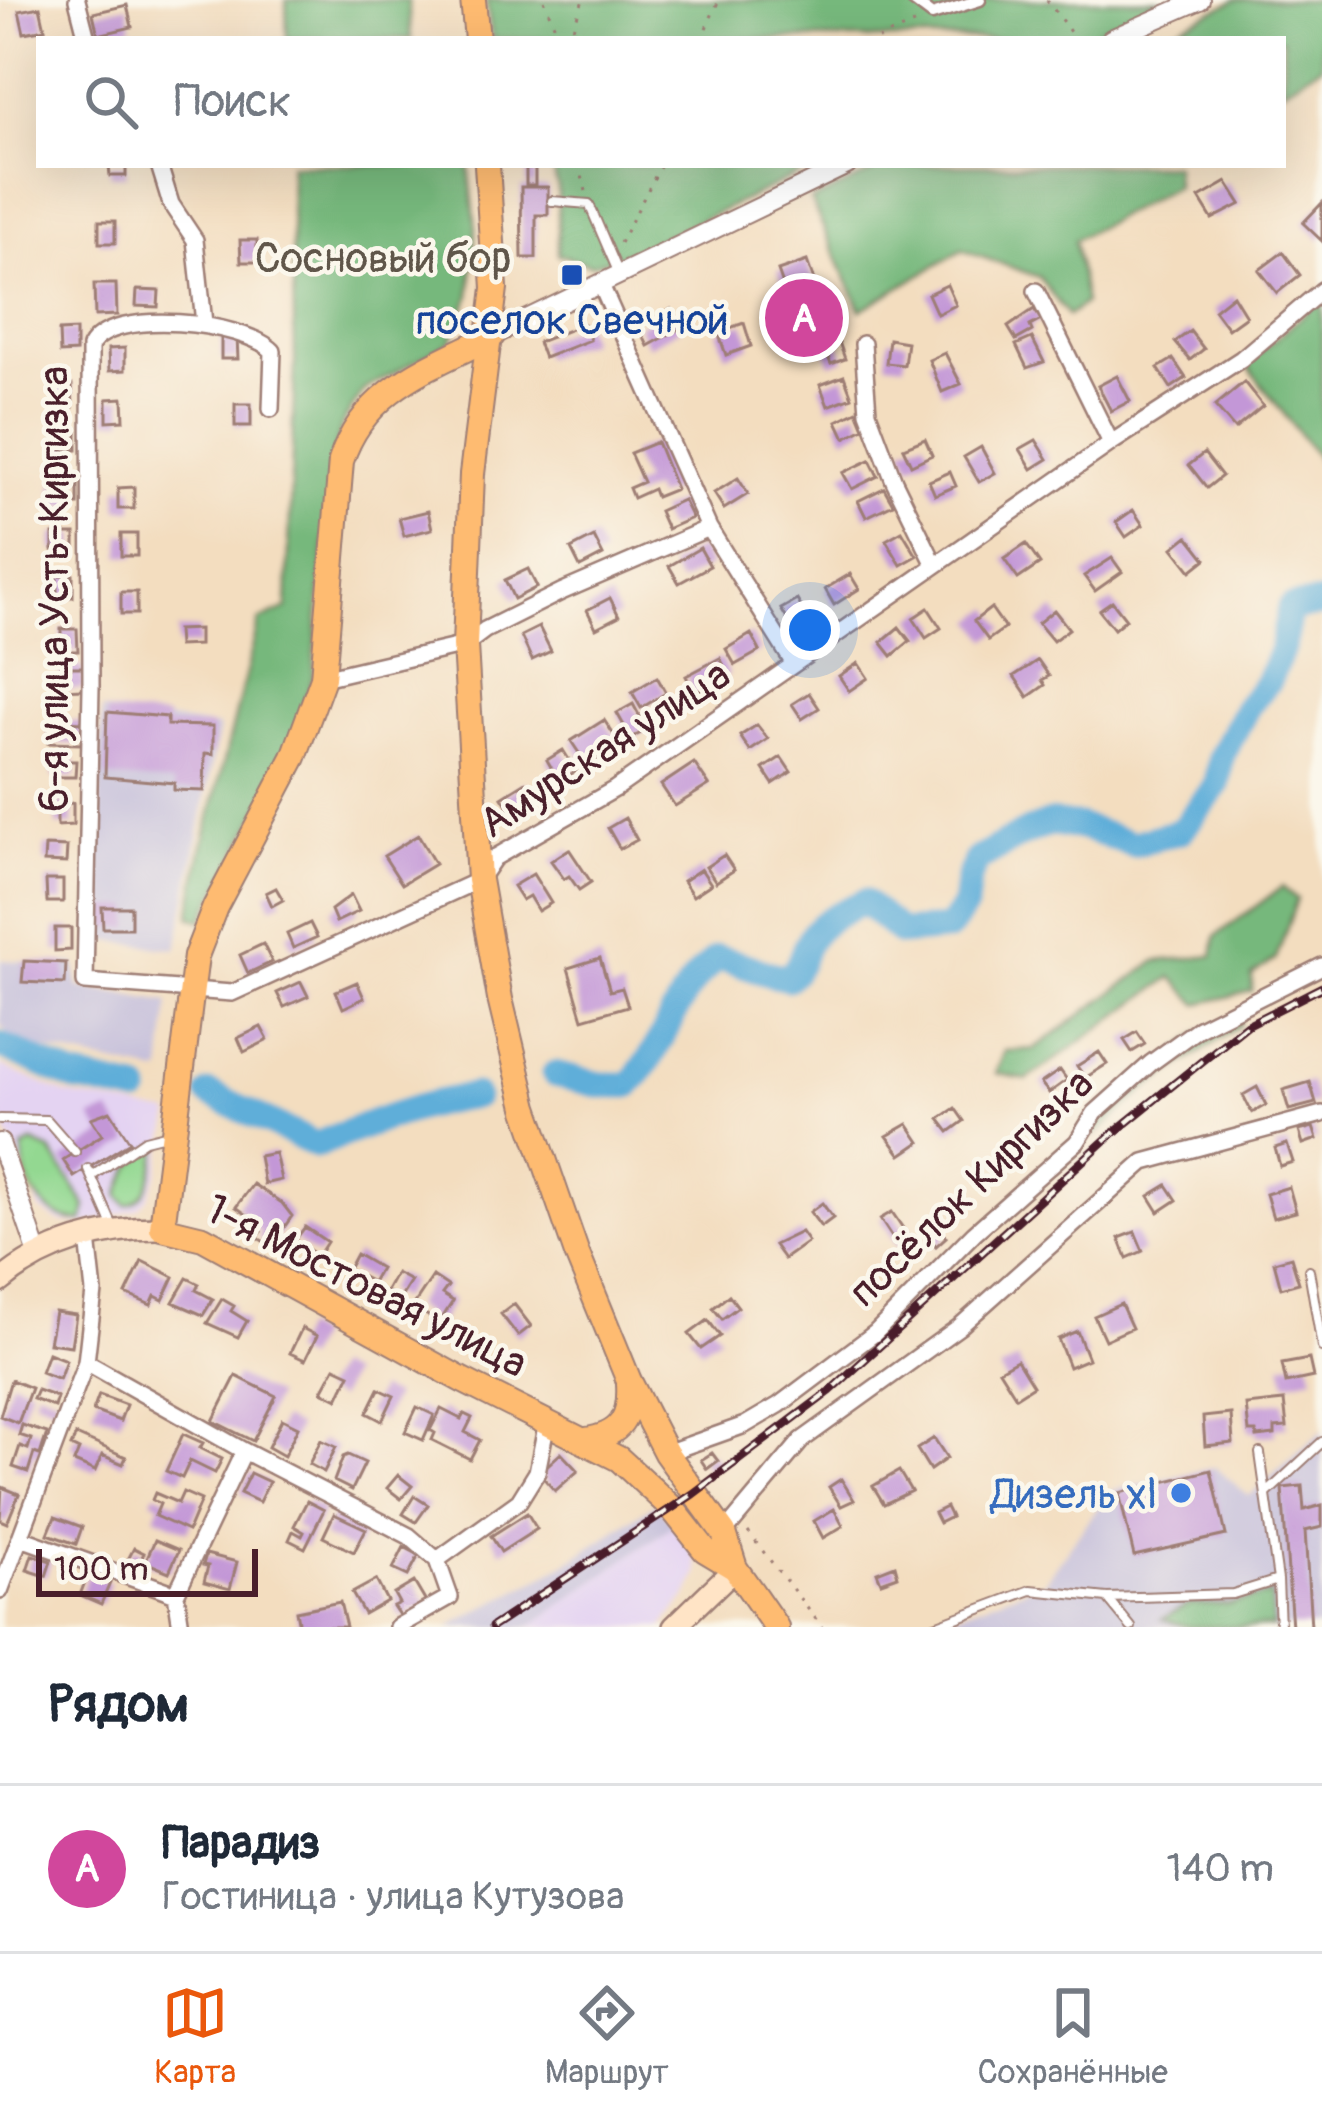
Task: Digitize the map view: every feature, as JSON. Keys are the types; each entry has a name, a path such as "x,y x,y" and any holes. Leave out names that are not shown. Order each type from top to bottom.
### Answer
{"main road":[{"path":"473,0 477,36"},
{"path":"488,168 495,258 491,336 472,474 465,645 479,880 500,999 526,1107 628,1381 667,1453 731,1526 735,1568 776,1627"},
{"path":"163,1228 196,956 215,907 294,757 322,678 341,461 350,433 372,406 412,377 491,336"},
{"name":"1-я Мостовая улица","path":"0,1282 38,1254 88,1238 163,1228 203,1238 462,1380 586,1440 645,1480 705,1550 735,1568"},
{"path":"586,1440 605,1437 626,1419 628,1381"},
{"path":"674,1627 735,1568"}],"street":[{"path":"77,0 86,36"},
{"path":"912,0 932,15 980,0"},
{"path":"1118,36 1201,0"},
{"path":"159,168 171,204 195,240 204,323"},
{"path":"491,336 842,168"},
{"path":"601,285 710,528 794,664"},
{"name":"Амурская улица","path":"190,990 232,993 479,880 494,858 615,789 1111,443 1241,359 1322,290"},
{"path":"1036,291 1111,443"},
{"name":"6-я улица Усть-Киргизка","path":"190,990 85,982 91,687 90,347 101,332 122,327 204,323 255,337 273,351 271,409"},
{"path":"863,344 868,412 894,482 935,565"},
{"path":"322,678 465,645 561,592 710,528"},
{"name":"посёлок Киргизка","path":"667,1453 745,1425 779,1405 875,1333 974,1233 1077,1142 1095,1113 1151,1063 1199,1028 1322,967"},
{"path":"731,1526 802,1440 959,1327 1144,1162 1322,1114"},
{"path":"0,1143 38,1254"},
{"path":"0,1591 86,1362 94,1292 88,1238"},
{"path":"86,1362 409,1536 437,1560 450,1598 398,1627"},
{"path":"437,1560 519,1501 537,1472 548,1422"},
{"path":"181,1627 176,1594 244,1451"},
{"path":"21,1538 176,1594"}],"lane":[{"path":"553,201 589,204 620,275"},
{"path":"0,1119 47,1120 75,1152"},
{"path":"116,1232 90,1173 145,1140 176,1134"},
{"path":"1309,1270 1318,1295 1315,1320 1322,1347"},
{"path":"1264,1495 1322,1442"},
{"path":"1260,1453 1280,1627"},
{"path":"932,1627 1030,1590 1107,1598 1233,1594 1278,1580"},
{"path":"1107,1598 1132,1627"}],"path":[{"path":"544,0 559,36"},
{"path":"570,36 584,0"},
{"path":"701,36 719,0"},
{"path":"1047,0 1073,36"},
{"path":"885,36 932,15"},
{"path":"580,168 589,204"},
{"path":"620,245 659,168"},
{"path":"731,1526 822,1627"}],"shaded area":[{"path":"102,710 219,727 177,949 94,939"},
{"path":"0,960 76,964 78,987 169,1002 162,1074 16,1044 0,1024"},
{"path":"0,1065 66,1094 171,1114 148,1198 138,1208 85,1225 60,1222 40,1210 0,1115"},
{"path":"1322,1431 1322,1627 922,1627 1044,1582 1110,1491 1215,1467 1249,1496"},
{"path":"655,1503 674,1524 529,1627 448,1627 564,1565"},
{"path":"674,1524 694,1552 698,1574 662,1627 529,1627"}],"green space":[{"path":"286,0 408,0 411,36 287,36"},
{"path":"486,0 1161,0 1086,36 492,36"},
{"path":"1236,0 1322,0 1322,65 1286,87 1286,36 1160,36"},
{"name":"Сосновый бор","path":"290,168 469,168 476,228 470,296 451,341 364,390 342,424 332,463 313,677 288,754 202,921 190,916 202,849 259,621 287,608 295,359"},
{"name":"Сосновый бор","path":"552,168 813,168 632,252 591,265 558,254 558,187"},
{"path":"881,168 1174,168 1175,186 1074,240 1085,303 1068,316 1039,277 962,250 861,310 811,201"},
{"path":"1322,299 1322,464 1246,364"},
{"path":"1282,887 1297,899 1276,959 1252,975 1252,991 1198,1004 1172,977 1027,1080 996,1073 1005,1051 1034,1049 1156,961 1213,956 1216,936"},
{"path":"1239,1016 1240,1025 1147,1089 1094,1136 1090,1130 1098,1116 1201,1031"},
{"path":"32,1143 51,1151 86,1206 83,1221 57,1215 38,1198 24,1162 23,1148"},
{"path":"159,1147 146,1190 127,1205 119,1196 128,1172"},
{"path":"1271,1594 1273,1627 1190,1627 1162,1619 1189,1604 1231,1604"}],"building":[{"path":"127,5 132,27 98,35 93,13"},
{"path":"40,7 45,29 24,33 19,11"},
{"path":"109,168 126,168 126,176 110,176"},
{"path":"526,168 535,168 535,185 526,185"},
{"path":"1227,182 1241,204 1212,219 1199,198"},
{"path":"521,187 548,187 548,215 536,215 536,258 522,258"},
{"path":"1322,203 1322,241 1303,223"},
{"path":"99,221 115,221 115,243 99,243"},
{"path":"240,240 257,240 257,262 241,262"},
{"path":"1283,252 1300,275 1277,293 1259,270"},
{"path":"807,261 817,289 788,299 778,271"},
{"path":"94,284 116,284 117,315 95,316"},
{"path":"947,285 956,305 937,314 928,294"},
{"path":"137,290 159,291 158,307 136,306"},
{"path":"1233,295 1246,316 1228,329 1214,310"},
{"path":"805,301 815,329 786,340 776,311"},
{"path":"671,309 681,328 648,346 638,326"},
{"path":"1034,309 1041,320 1016,340 1008,327"},
{"path":"744,323 751,346 726,355 718,332"},
{"path":"584,324 590,340 544,358 538,342"},
{"path":"76,330 76,352 60,353 59,331"},
{"path":"1190,331 1204,349 1190,360 1175,342"},
{"path":"221,337 237,337 238,359 221,359"},
{"path":"1032,338 1044,362 1027,368 1016,345"},
{"path":"889,339 907,342 904,365 886,363"},
{"path":"839,342 845,359 831,364 824,347"},
{"path":"125,348 125,370 109,371 108,349"},
{"path":"945,353 961,384 942,392 929,360"},
{"path":"1173,359 1186,378 1171,388 1158,368"},
{"path":"844,376 852,397 828,406 820,385"},
{"path":"1117,376 1130,401 1111,411 1098,386"},
{"path":"1244,382 1263,406 1235,429 1215,406"},
{"path":"56,385 72,385 73,407 56,407"},
{"path":"123,398 124,420 107,421 107,399"},
{"path":"235,404 251,404 251,426 235,426"},
{"path":"857,411 864,428 845,438 837,421"},
{"path":"57,429 77,429 77,450 58,450"},
{"path":"925,439 932,455 911,465 903,448"},
{"path":"1036,440 1048,459 1032,469 1020,449"},
{"path":"657,442 676,489 656,497 653,489 633,498 629,488 643,482 630,453"},
{"path":"981,447 995,473 979,482 964,457"},
{"path":"1204,453 1222,476 1207,488 1189,465"},
{"path":"870,460 878,476 852,489 843,473"},
{"path":"950,472 956,486 935,495 929,481"},
{"path":"738,478 748,494 724,509 714,493"},
{"path":"53,483 78,483 78,505 53,505"},
{"path":"134,487 134,509 118,509 118,488"},
{"path":"884,488 893,504 866,517 858,501"},
{"path":"683,500 692,518 667,529 659,511"},
{"path":"1133,510 1143,525 1126,537 1116,522"},
{"path":"428,511 432,529 404,536 399,518"},
{"path":"902,531 917,556 901,565 886,540"},
{"path":"53,534 75,534 75,550 53,550"},
{"path":"121,534 137,534 137,556 121,556"},
{"path":"1188,536 1206,559 1191,571 1173,548"},
{"path":"594,537 603,555 580,567 571,549"},
{"path":"1026,544 1040,564 1018,579 1004,559"},
{"path":"700,548 710,566 679,583 669,566"},
{"path":"1112,558 1122,572 1095,591 1084,576"},
{"path":"528,569 537,587 514,599 505,580"},
{"path":"850,574 859,589 834,605 825,589"},
{"path":"57,575 73,575 73,597 57,597"},
{"path":"121,592 137,592 137,614 121,614"},
{"path":"610,598 619,616 596,628 587,610"},
{"path":"797,600 812,625 796,634 781,609"},
{"path":"1112,601 1126,619 1114,629 1099,610"},
{"path":"928,608 941,628 926,638 913,618"},
{"path":"991,608 1005,628 988,640 974,621"},
{"path":"1054,610 1069,629 1053,641 1038,623"},
{"path":"539,627 551,651 532,660 521,636"},
{"path":"899,627 910,641 892,656 881,642"},
{"path":"61,629 77,629 78,651 61,651"},
{"path":"199,629 199,645 178,646 177,630"},
{"path":"751,634 760,651 735,665 726,649"},
{"path":"720,658 729,675 695,693 686,676"},
{"path":"1038,660 1049,676 1028,697 1014,676"},
{"path":"858,663 868,678 849,691 839,676"},
{"path":"60,667 83,667 83,689 61,690"},
{"path":"657,677 666,693 641,708 632,692"},
{"path":"809,693 819,708 802,719 792,704"},
{"path":"633,704 647,730 631,738 617,713"},
{"path":"107,712 167,717 167,725 213,726 213,754 205,753 204,791 174,790 174,783 105,777"},
{"path":"49,720 82,722 81,744 48,743"},
{"path":"604,720 620,744 587,765 571,741"},
{"path":"757,725 768,739 750,751 740,736"},
{"path":"563,750 576,771 559,781 547,760"},
{"path":"781,757 791,772 773,784 763,769"},
{"path":"54,761 76,761 75,777 53,777"},
{"path":"694,763 709,785 675,806 661,785"},
{"path":"526,782 536,798 512,813 502,797"},
{"path":"73,803 73,825 57,826 57,804"},
{"path":"625,818 637,840 620,849 608,828"},
{"path":"418,835 435,864 402,884 384,856"},
{"path":"45,846 67,847 66,863 44,862"},
{"path":"569,849 591,882 579,890 551,861"},
{"path":"724,855 734,870 716,882 706,867"},
{"path":"701,869 711,884 693,896 683,881"},
{"path":"533,874 551,903 538,911 529,896 522,900 513,886"},
{"path":"46,880 63,880 63,902 47,902"},
{"path":"276,888 283,900 272,906 266,893"},
{"path":"351,895 359,911 336,922 331,910"},
{"path":"102,907 131,907 131,928 103,928"},
{"path":"310,923 317,937 293,948 287,934"},
{"path":"55,928 71,928 71,950 55,951"},
{"path":"263,944 272,962 248,973 240,955"},
{"path":"600,958 610,991 622,988 628,1006 583,1019 568,968"},
{"path":"24,961 66,963 65,984 22,982"},
{"path":"301,982 308,996 284,1007 277,993"},
{"path":"357,982 364,998 343,1008 336,991"},
{"path":"261,1027 268,1040 244,1052 238,1038"},
{"path":"1137,1032 1145,1044 1132,1052 1124,1040"},
{"path":"1099,1052 1107,1064 1085,1078 1077,1066"},
{"path":"1060,1070 1067,1080 1049,1093 1041,1083"},
{"path":"1310,1082 1316,1103 1289,1110 1283,1090"},
{"path":"1257,1087 1266,1105 1252,1113 1243,1095"},
{"path":"955,1108 964,1121 949,1132 939,1119"},
{"path":"110,1111 130,1142 74,1177 63,1160 102,1135 91,1118"},
{"path":"908,1124 920,1142 901,1155 887,1136"},
{"path":"1313,1127 1317,1139 1303,1144 1299,1131"},
{"path":"1287,1144 1293,1162 1280,1166 1275,1148"},
{"path":"275,1153 281,1180 264,1184 259,1156"},
{"path":"253,1184 282,1203 292,1216 271,1246 258,1238 261,1232 249,1224 253,1219 236,1207"},
{"path":"1167,1185 1177,1200 1159,1212 1149,1196"},
{"path":"1289,1187 1296,1212 1273,1218 1266,1194"},
{"path":"822,1203 833,1218 821,1227 810,1212"},
{"path":"892,1212 917,1249 905,1257 880,1219"},
{"path":"937,1226 946,1237 936,1246 927,1235"},
{"path":"305,1227 327,1242 318,1256 295,1240"},
{"path":"801,1232 808,1242 784,1259 774,1245"},
{"path":"1135,1232 1143,1251 1127,1258 1119,1238"},
{"path":"356,1254 380,1268 372,1282 348,1269"},
{"path":"1291,1257 1299,1283 1281,1288 1274,1262"},
{"path":"142,1261 174,1277 163,1300 155,1296 151,1305 126,1294"},
{"path":"396,1273 411,1281 400,1299 386,1291"},
{"path":"433,1276 448,1286 442,1294 453,1301 439,1323 413,1306"},
{"path":"187,1278 199,1284 196,1290 213,1299 203,1315 173,1302"},
{"path":"729,1295 738,1307 722,1319 713,1308"},
{"path":"222,1299 247,1321 238,1337 207,1323"},
{"path":"514,1304 531,1326 518,1336 501,1314"},
{"path":"1121,1304 1132,1328 1105,1340 1094,1316"},
{"path":"55,1312 76,1315 71,1346 49,1343"},
{"path":"708,1320 720,1336 701,1349 689,1334"},
{"path":"302,1328 317,1336 305,1360 290,1353"},
{"path":"1077,1331 1088,1359 1069,1367 1058,1339"},
{"path":"48,1353 66,1360 59,1379 41,1372"},
{"path":"1309,1359 1313,1377 1286,1383 1282,1364"},
{"path":"1017,1360 1033,1386 1016,1397 999,1370"},
{"path":"335,1367 350,1374 338,1399 322,1391"},
{"path":"236,1376 276,1396 253,1441 213,1421"},
{"path":"11,1380 31,1388 18,1423 0,1416"},
{"path":"379,1389 394,1396 382,1421 367,1413"},
{"path":"37,1390 57,1397 54,1407 33,1399"},
{"path":"99,1395 126,1405 120,1421 93,1411"},
{"path":"1284,1401 1287,1427 1275,1428 1275,1435 1257,1437 1256,1432 1249,1432 1246,1405"},
{"path":"417,1407 434,1415 423,1440 405,1432"},
{"path":"441,1409 461,1419 464,1414 472,1418 465,1432 480,1440 470,1459 432,1440 435,1433 430,1430"},
{"path":"1231,1414 1233,1443 1205,1446 1203,1417"},
{"path":"282,1419 298,1427 284,1456 268,1447"},
{"path":"22,1425 47,1433 28,1472 13,1467 20,1446 28,1449 31,1439 19,1435"},
{"path":"183,1434 222,1459 215,1473 190,1461 182,1478 166,1471"},
{"path":"76,1435 126,1457 123,1464 102,1455 95,1471 74,1462 79,1450 71,1446"},
{"path":"934,1438 947,1458 930,1470 917,1449"},
{"path":"321,1440 336,1447 324,1472 309,1464"},
{"path":"561,1453 578,1471 555,1491 539,1473"},
{"path":"712,1453 718,1461 707,1469 701,1460"},
{"path":"348,1455 365,1463 352,1490 334,1481"},
{"path":"1211,1470 1226,1535 1134,1556 1119,1493"},
{"path":"899,1471 911,1491 884,1504 873,1486"},
{"path":"250,1473 269,1482 259,1502 240,1493"},
{"path":"398,1475 412,1486 401,1499 387,1488"},
{"path":"841,1479 854,1500 841,1506 829,1487"},
{"path":"1302,1486 1304,1510 1322,1505 1322,1527 1305,1531 1311,1627 1292,1627 1282,1488"},
{"path":"2,1487 19,1494 7,1523 0,1520"},
{"path":"183,1492 201,1500 188,1531 155,1516 160,1504 152,1500 155,1493 178,1503"},
{"path":"414,1496 428,1505 416,1522 403,1514"},
{"path":"307,1501 324,1510 305,1548 289,1540 293,1531 302,1536 304,1532 294,1526"},
{"path":"946,1507 951,1517 939,1523 934,1513"},
{"path":"834,1509 843,1526 823,1538 814,1521"},
{"path":"527,1513 537,1529 501,1552 491,1536"},
{"path":"334,1514 366,1529 354,1552 323,1537"},
{"path":"55,1517 82,1527 76,1544 48,1534"},
{"path":"155,1540 179,1550 169,1572 145,1562"},
{"path":"404,1547 419,1555 408,1576 393,1569"},
{"path":"134,1548 144,1553 135,1572 124,1567"},
{"path":"206,1554 237,1562 230,1589 204,1582"},
{"path":"32,1555 51,1561 46,1576 27,1570"},
{"path":"895,1565 898,1576 881,1582 877,1572"},
{"path":"88,1574 110,1583 101,1604 80,1595"},
{"path":"376,1580 387,1601 364,1614 352,1593"},
{"path":"414,1582 427,1604 401,1618 393,1606 399,1603 394,1594"},
{"path":"340,1602 346,1627 299,1627 296,1611"}],"waterway":[{"path":"555,1074 601,1085 629,1085 653,1054 690,987 718,958 788,978 817,929 864,902 901,933 948,929 965,906 968,880 977,860 1050,823 1081,827 1133,844 1181,831 1217,785 1221,757 1247,707 1268,681 1282,649 1290,608 1322,604"},
{"path":"0,1045 73,1078 138,1092"},
{"path":"210,1094 316,1145 414,1109 475,1096"}],"railway":[{"path":"492,1627 693,1494 830,1391 1112,1134 1247,1025 1322,987"}],"place":[{"name":"поселок Свечной","path":"572,275"},
{"name":"Парадиз","path":"804,318"},
{"name":"Дизель xl","path":"1181,1493"}]}
